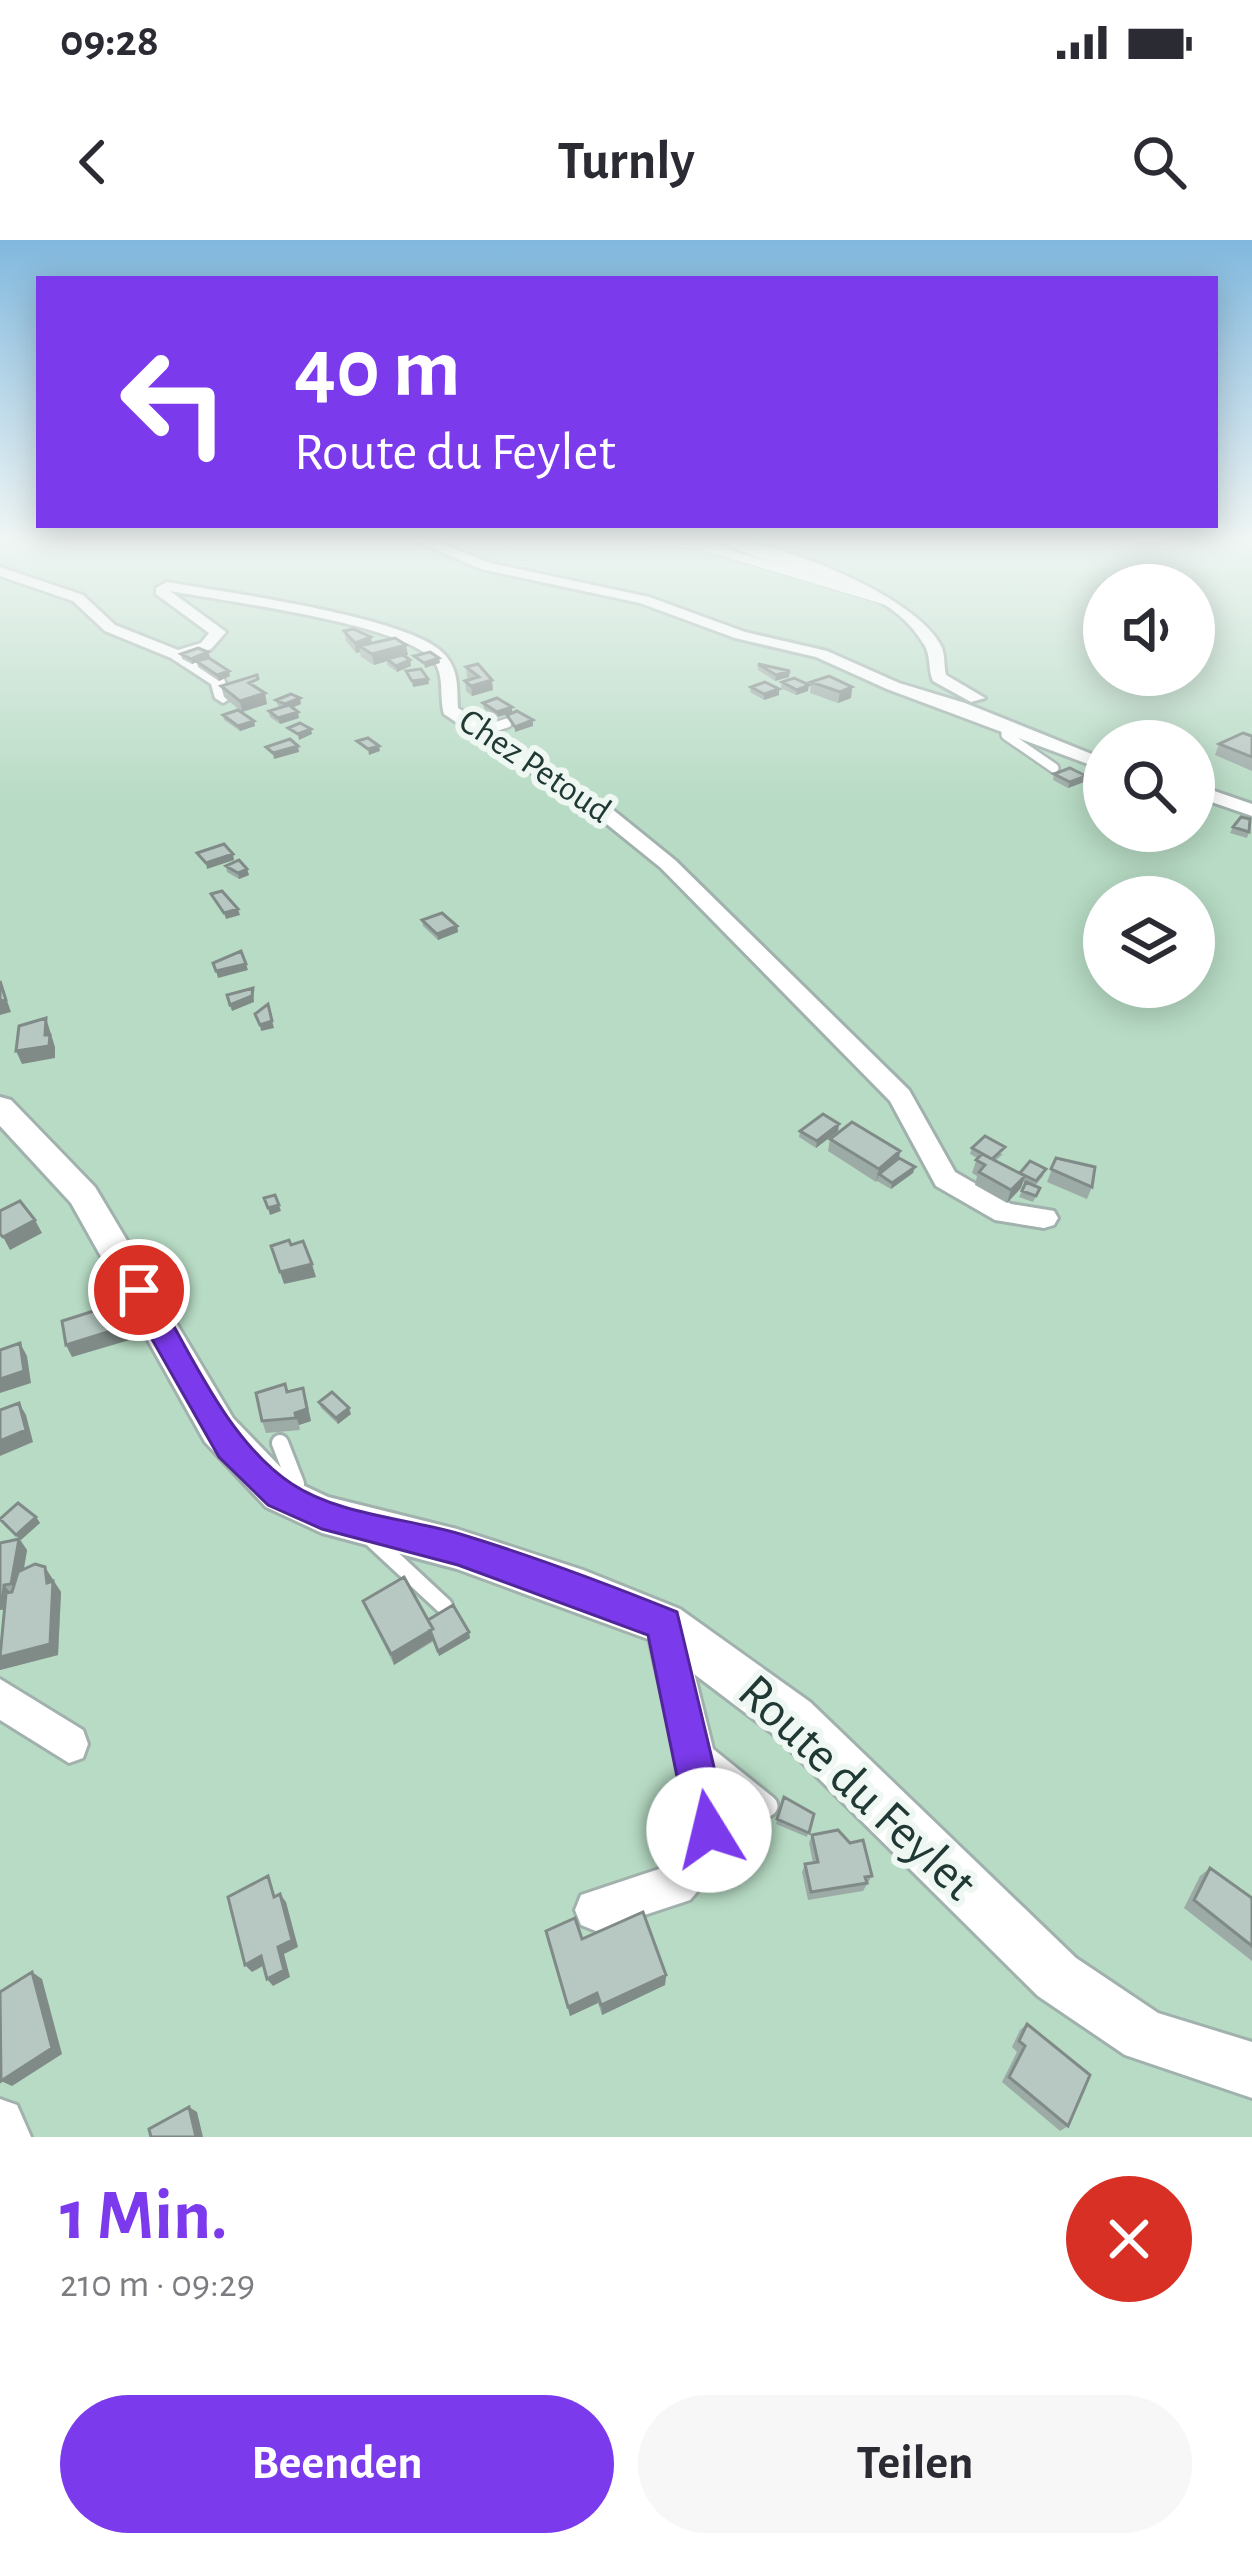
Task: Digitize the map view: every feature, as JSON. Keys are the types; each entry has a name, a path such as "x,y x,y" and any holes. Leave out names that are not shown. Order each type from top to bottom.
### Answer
{"street":[{"path":"111,629 177,655 218,682 223,698"},
{"name":"Chez Petoud","path":"177,655 206,646 218,632 213,629"},
{"name":"Chez Petoud","path":"378,629 415,640 439,656 449,674 448,706 475,730 645,844 900,1096 945,1179 1005,1213 1044,1218"},
{"path":"722,629 821,654 892,686 1083,756"},
{"path":"915,629 935,648 939,679 1002,711 1006,717 1002,724"},
{"path":"1215,797 1252,810"},
{"name":"Route du Feylet","path":"0,1107 82,1195 230,1447 293,1502 458,1549 664,1624 728,1667 810,1735 1058,1977 1144,2036 1252,2070"},
{"path":"596,1910 658,1893 699,1862 709,1830 664,1624"},
{"path":"0,1698 69,1744"},
{"path":"0,2122 8,2137"}],"lane":[{"path":"475,730 502,721"},
{"path":"1002,724 1006,735 1054,768"},
{"path":"280,1443 296,1484 293,1502"},
{"path":"368,1527 373,1541 444,1606"},
{"path":"695,1757 715,1762 767,1806"}],"green space":[{"path":"0,629 1083,629 1083,696 1215,696 1215,629 1252,629 1252,2137 0,2137"}],"building":[{"path":"353,629 371,637 355,643 344,631"},
{"path":"395,638 406,645 372,654 359,646"},
{"path":"198,648 208,652 191,659 181,654"},
{"path":"430,652 439,658 424,663 414,656"},
{"path":"403,655 410,660 396,666 387,659"},
{"path":"209,658 229,671 217,675 196,661"},
{"path":"478,664 492,680 471,686 465,681 479,677 466,667"},
{"path":"758,664 790,671 776,675"},
{"path":"421,669 428,679 412,681 406,671"},
{"path":"257,675 249,683 265,693 240,701 221,686"},
{"path":"829,676 852,687 840,692 811,682"},
{"path":"794,678 809,685 797,690 782,682"},
{"path":"765,682 779,689 764,694 751,687"},
{"path":"291,694 300,698 285,704 276,700"},
{"path":"497,698 512,707 497,712 483,703"},
{"path":"289,705 298,712 278,718 269,711"},
{"path":"238,710 254,721 238,726 223,715"},
{"path":"517,711 533,720 515,727 507,715"},
{"path":"300,723 311,729 298,734 288,728"},
{"path":"1243,733 1252,736 1252,757 1219,744"},
{"path":"368,738 379,746 368,749 357,741"},
{"path":"290,739 298,746 273,753 266,747"},
{"path":"1070,768 1083,777 1070,782 1054,774"},
{"path":"1241,817 1250,819 1249,832 1233,827"},
{"path":"224,844 233,854 206,863 197,853"},
{"path":"239,860 247,869 238,873 226,866"},
{"path":"222,891 238,909 224,913 211,894"},
{"path":"442,913 457,926 437,934 422,920"},
{"path":"241,951 246,964 216,971 213,963"},
{"path":"253,988 252,996 230,1005 227,995"},
{"path":"268,1004 272,1021 260,1025 255,1014"},
{"path":"46,1018 49,1046 16,1051 19,1026"},
{"path":"823,1114 839,1124 817,1141 800,1131"},
{"path":"852,1122 900,1151 879,1169 830,1139"},
{"path":"985,1136 1005,1147 992,1159 972,1148"},
{"path":"982,1154 1025,1176 1011,1190 979,1172 985,1165 976,1160"},
{"path":"899,1158 915,1167 892,1183 879,1174"},
{"path":"1056,1158 1095,1167 1092,1187 1051,1169"},
{"path":"1030,1161 1046,1169 1036,1181 1020,1173"},
{"path":"1026,1182 1040,1188 1036,1196 1022,1191"},
{"path":"275,1195 279,1205 268,1208 264,1198"},
{"path":"20,1201 35,1220 3,1237 0,1211"},
{"path":"289,1240 291,1245 303,1241 312,1264 280,1272 271,1246"},
{"path":"122,1302 127,1326 66,1345 62,1321"},
{"path":"20,1343 24,1371 0,1379 0,1350"},
{"path":"285,1384 287,1392 303,1388 307,1409 295,1413 296,1418 262,1421 256,1393"},
{"path":"332,1392 349,1408 336,1418 319,1402"},
{"path":"19,1403 26,1430 0,1441 0,1410"},
{"path":"18,1503 36,1517 16,1535 0,1519"},
{"path":"19,1539 11,1584 4,1585 0,1597 0,1543"},
{"path":"35,1564 45,1567 47,1583 53,1581 50,1644 0,1657 6,1593 12,1592 18,1572"},
{"path":"404,1577 433,1629 391,1654 363,1601"},
{"path":"453,1605 469,1632 438,1651 428,1620"},
{"path":"784,1797 814,1814 809,1833 777,1819"},
{"path":"838,1830 850,1843 863,1840 872,1876 865,1877 867,1883 811,1892 805,1864 818,1862 812,1835"},
{"path":"1210,1868 1252,1898 1252,1946 1194,1900"},
{"path":"268,1876 274,1897 280,1894 292,1940 278,1947 284,1970 267,1979 261,1956 245,1965 228,1897"},
{"path":"643,1912 666,1975 601,2005 597,1993 568,2007 546,1931 575,1918 582,1939"},
{"path":"32,1972 52,2048 1,2081 0,1992"},
{"path":"1027,2024 1090,2075 1068,2126 1009,2077 1025,2046 1019,2041"},
{"path":"189,2107 196,2137 151,2137 149,2129"}],"route":[{"path":"139,1290 230,1447 280,1494 322,1514 458,1549 664,1624 709,1830"}]}
